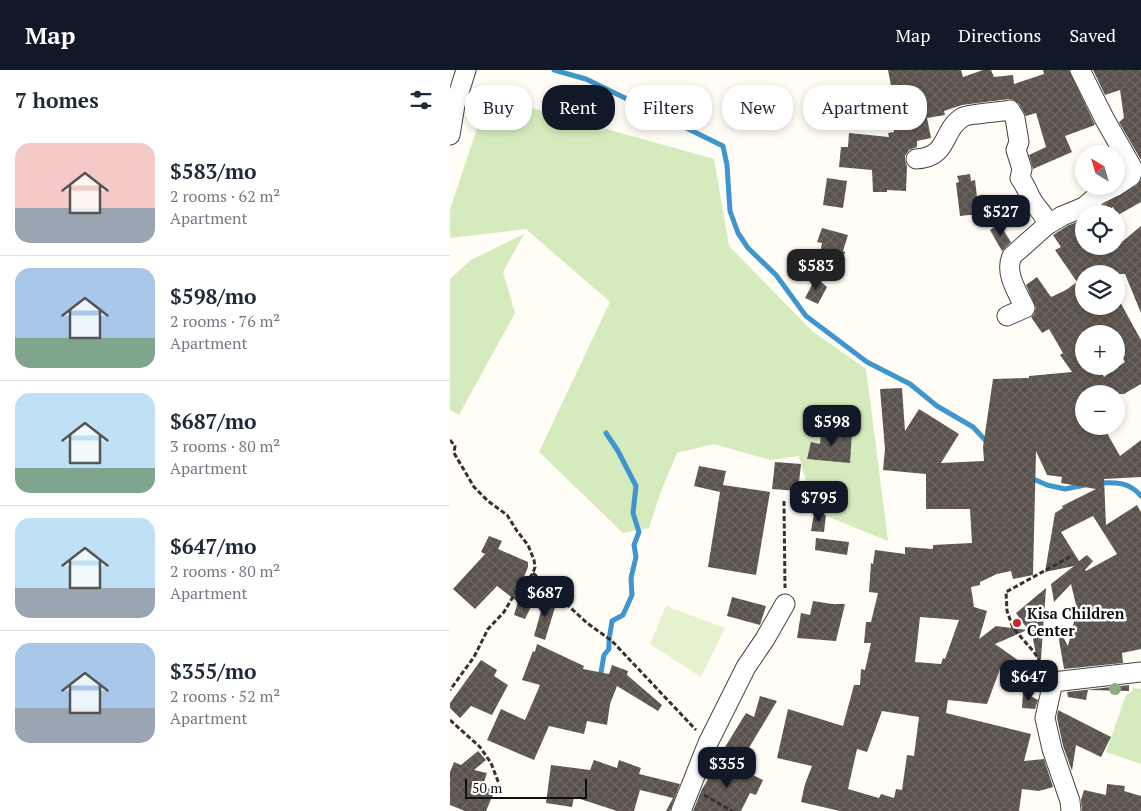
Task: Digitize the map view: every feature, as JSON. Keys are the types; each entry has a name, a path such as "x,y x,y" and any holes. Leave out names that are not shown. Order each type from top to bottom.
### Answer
{"street":[{"path":"450,135 455,105 466,70"},
{"path":"1080,70 1119,145"},
{"path":"916,159 927,159 939,151 948,137 952,125 965,116 1010,110 1015,118 1019,142 1016,150 1022,169 1020,178 1028,188 1031,199 1046,220 1047,225"},
{"path":"1125,155 1133,169 1131,176 1125,180"},
{"path":"1006,316 1025,308 1015,291 1008,263 1012,256 1047,225 1062,216 1084,207 1098,195"},
{"path":"681,811 708,743 746,667 785,604"},
{"path":"1071,811 1070,800 1052,749 1045,718 1053,682 1141,672"}],"path":[{"path":"450,440 454,446 454,453 474,487 488,501 507,515 528,545 534,560 533,573 526,583 517,590 504,612 488,629 474,656 450,690"},
{"path":"784,501 785,604"},
{"path":"1053,682 1034,652 1013,628 1007,611 1006,592 1073,556"},
{"path":"533,573 587,623 612,641 708,743"},
{"path":"450,720 480,748 491,763 500,788"},
{"path":"691,788 732,811"}],"green space":[{"path":"532,108 542,111 542,130 610,130 714,159 729,246 812,331 866,369 888,541 814,511 799,456 770,460 714,444 677,453 661,491 649,528 623,533 539,452 610,302 526,229 450,238 450,209 477,130 532,130"},
{"path":"524,234 503,272 515,313 459,415 450,410 450,279 471,260"},
{"path":"666,606 725,628 701,677 650,644"},
{"path":"1133,688 1141,689 1141,764 1106,752 1126,695 1132,692"}],"building":[{"path":"888,70 961,70 963,77 983,70 991,70 994,77 1013,75 1014,84 1044,74 1043,70 1069,70 1095,125 1065,136 1072,152 1033,169 1029,155 1046,147 1036,113 1026,116 1019,104 1009,99 962,105 944,111 945,115 927,118 927,85 891,85"},
{"path":"1093,70 1141,70 1141,160 1119,122 1124,118 1120,90 1105,95"},
{"path":"927,118 931,138 917,141 917,147 909,150 905,156 907,166 906,191 887,190 887,192 873,192 872,170 839,167 841,147 848,147 849,133 889,137 888,133 894,132 894,130 927,130"},
{"path":"970,174 971,181 975,180 979,214 960,216 956,183 959,182 957,176"},
{"path":"827,178 847,181 843,208 823,205"},
{"path":"1141,180 1141,202 1125,211 1125,205 1103,205 1120,195 1125,195 1125,192 1137,185"},
{"path":"999,223 1011,242 1002,251 990,230"},
{"path":"1075,223 1075,255 1125,255 1125,239 1141,226 1141,313 1125,274 1125,265 1075,265 1075,279 1055,250 1061,247 1053,235"},
{"path":"822,228 848,235 840,267 822,261 825,253 820,253 822,243 817,242"},
{"path":"816,277 827,287 818,304 805,298"},
{"path":"1037,277 1051,297 1075,283 1075,315 1125,315 1125,311 1141,340 1141,384 1125,393 1125,385 1075,385 1075,435 1108,435 1120,456 1141,440 1141,477 1104,479 1106,525 1137,505 1141,512 1141,649 1122,653 1123,663 1064,669 1058,634 1061,633 1068,646 1077,609 1071,584 1054,602 1051,584 1074,566 1045,572 1055,513 1063,508 1062,506 1096,489 1061,483 1062,477 1047,475 1036,451 1033,575 1013,579 1011,571 997,574 980,582 980,585 971,587 974,607 987,611 979,639 996,626 1027,630 995,644 1040,676 1039,692 1023,689 1024,686 1000,669 987,704 948,700 946,713 1031,734 1024,761 1044,759 1053,787 1039,791 1022,789 1019,811 840,811 801,802 812,766 777,758 788,709 843,726 854,685 860,685 861,669 865,670 871,643 864,643 866,622 871,622 878,593 869,592 871,563 873,564 875,550 905,554 905,547 933,549 933,545 972,543 970,509 926,509 926,474 883,470 885,449 880,389 902,388 905,431 919,409 959,434 941,463 984,461 983,447 993,379 1029,378 1029,376 1072,372 1060,355 1063,353 1049,329 1042,333 1031,317 1036,308 1026,285","holes":["1093,516 1117,554 1086,571 1093,561 1087,555 1079,561 1061,532","920,617 959,620 945,659 943,658 941,664 915,662","882,711 919,717 914,756 907,755 902,790 896,789 894,798 881,794 879,798 848,789 857,749 867,752"]},
{"path":"821,430 852,432 850,463 807,459 811,442 820,444"},
{"path":"775,462 801,464 798,491 772,489"},
{"path":"699,466 726,471 723,485 770,492 756,575 708,567 720,492 694,486"},
{"path":"814,513 826,515 824,532 811,531"},
{"path":"489,536 502,541 498,549 528,562 528,567 519,589 537,595 525,619 514,615 518,602 497,586 475,609 453,589 485,554 481,552"},
{"path":"816,538 849,542 847,555 815,550"},
{"path":"1046,588 1041,659 1037,659 1031,629 1028,630 1016,613"},
{"path":"545,597 557,601 545,640 534,636"},
{"path":"732,597 766,606 760,625 727,616"},
{"path":"813,601 845,604 836,641 797,638 801,613 810,615"},
{"path":"537,644 584,666 583,669 609,674 612,665 628,671 627,675 662,705 658,711 617,686 610,704 607,725 587,721 584,734 549,726 534,760 487,740 501,709 525,720 540,685 522,680"},
{"path":"481,660 497,670 494,676 508,685 492,715 471,706 460,718 450,708 450,703"},
{"path":"1129,685 1129,691 1088,690 1086,700 1068,697 1067,692"},
{"path":"1023,692 1038,700 1035,709 1022,708"},
{"path":"760,696 777,701 747,751 725,747 746,713 754,717"},
{"path":"1058,710 1111,737 1101,757 1076,745 1072,771 1063,746 1057,718"},
{"path":"478,751 486,760 474,770 487,773 483,785 495,790 486,811 465,811 450,805 450,772 454,762 461,765"},
{"path":"721,759 763,780 756,795 750,793 741,811 693,811 702,789"},
{"path":"594,760 617,768 619,760 641,768 639,774 680,784 670,811 666,811 673,798 640,790 634,811 617,811 574,797 572,807 546,803 551,765 590,770"},
{"path":"1107,784 1125,786 1124,791 1141,796 1141,811 1082,811 1081,800 1084,790 1106,795"}],"waterway":[{"path":"554,70 586,79 723,146 727,165 730,211 738,233 748,248 776,275 806,316 867,362 910,384 937,406 973,427 987,442"},
{"path":"600,678 604,655 609,649 612,621 623,615 632,595 631,578 636,557 634,545 639,532 633,513 636,486 618,451 606,433"},
{"path":"1031,478 1047,485 1065,489 1085,485"},
{"path":"1099,483 1127,485 1141,496"}],"place":[{"name":"Kisa Children Center","path":"1017,623"}]}
